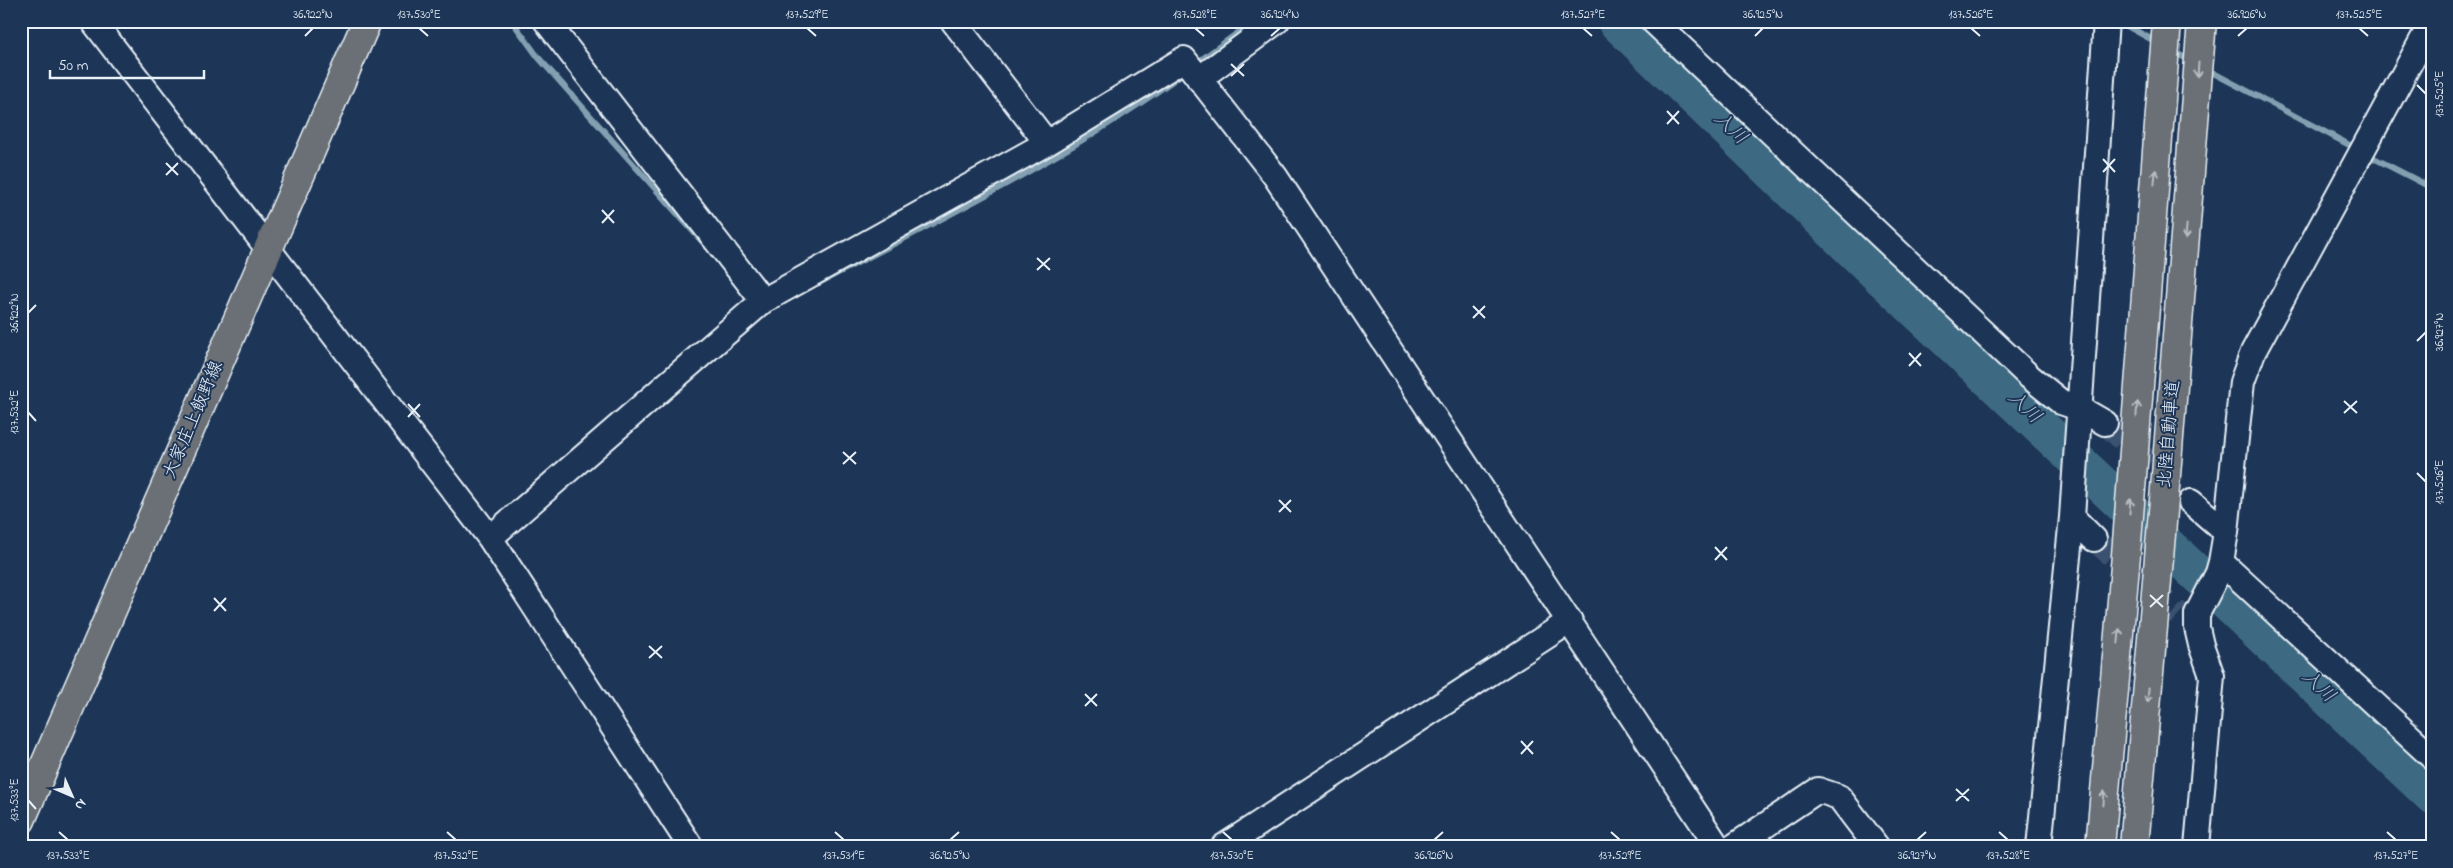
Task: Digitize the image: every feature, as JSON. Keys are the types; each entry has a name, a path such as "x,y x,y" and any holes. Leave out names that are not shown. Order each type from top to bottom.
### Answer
{"main road":[{"name":"大家庄上飯野線","path":"22,814 368,21"},
{"name":"北陸自動車道","path":"2100,847 2126,555 2167,21"},
{"name":"北陸自動車道","path":"2134,847 2166,488 2202,21"}],"street":[{"path":"93,21 267,251 490,538 691,847"},
{"path":"546,21 763,301"},
{"path":"953,21 1047,143"},
{"path":"1199,78 1277,21"},
{"path":"1653,21 2030,378 2061,402 2078,420 2105,423"},
{"path":"2039,847 2072,517 2106,21"},
{"path":"2197,847 2212,676 2201,645 2188,621 2197,614 2218,573 2221,562 2242,382 2253,352 2432,22"},
{"path":"490,538 763,301 1047,143 1184,59 1275,176 1716,844 1720,847"},
{"path":"2191,502 2226,532"},
{"path":"2072,517 2094,539"},
{"path":"2221,562 2432,757"},
{"path":"1223,847 1570,621"},
{"path":"1733,847 1818,790 1839,797 1877,847"}],"waterway":[{"path":"512,21 538,57 707,247"},
{"path":"1194,65 1254,21"},
{"name":"入川","path":"1616,21 1874,270 2432,795"},
{"path":"2118,21 2158,43"},
{"path":"2172,51 2191,61"},
{"path":"2204,68 2357,149"},
{"path":"819,283 1053,158 1143,102 1186,71"},
{"path":"2366,154 2432,188"}],"tunnel":[{"path":"2105,423 2191,502"},
{"path":"2094,539 2179,614"}]}
